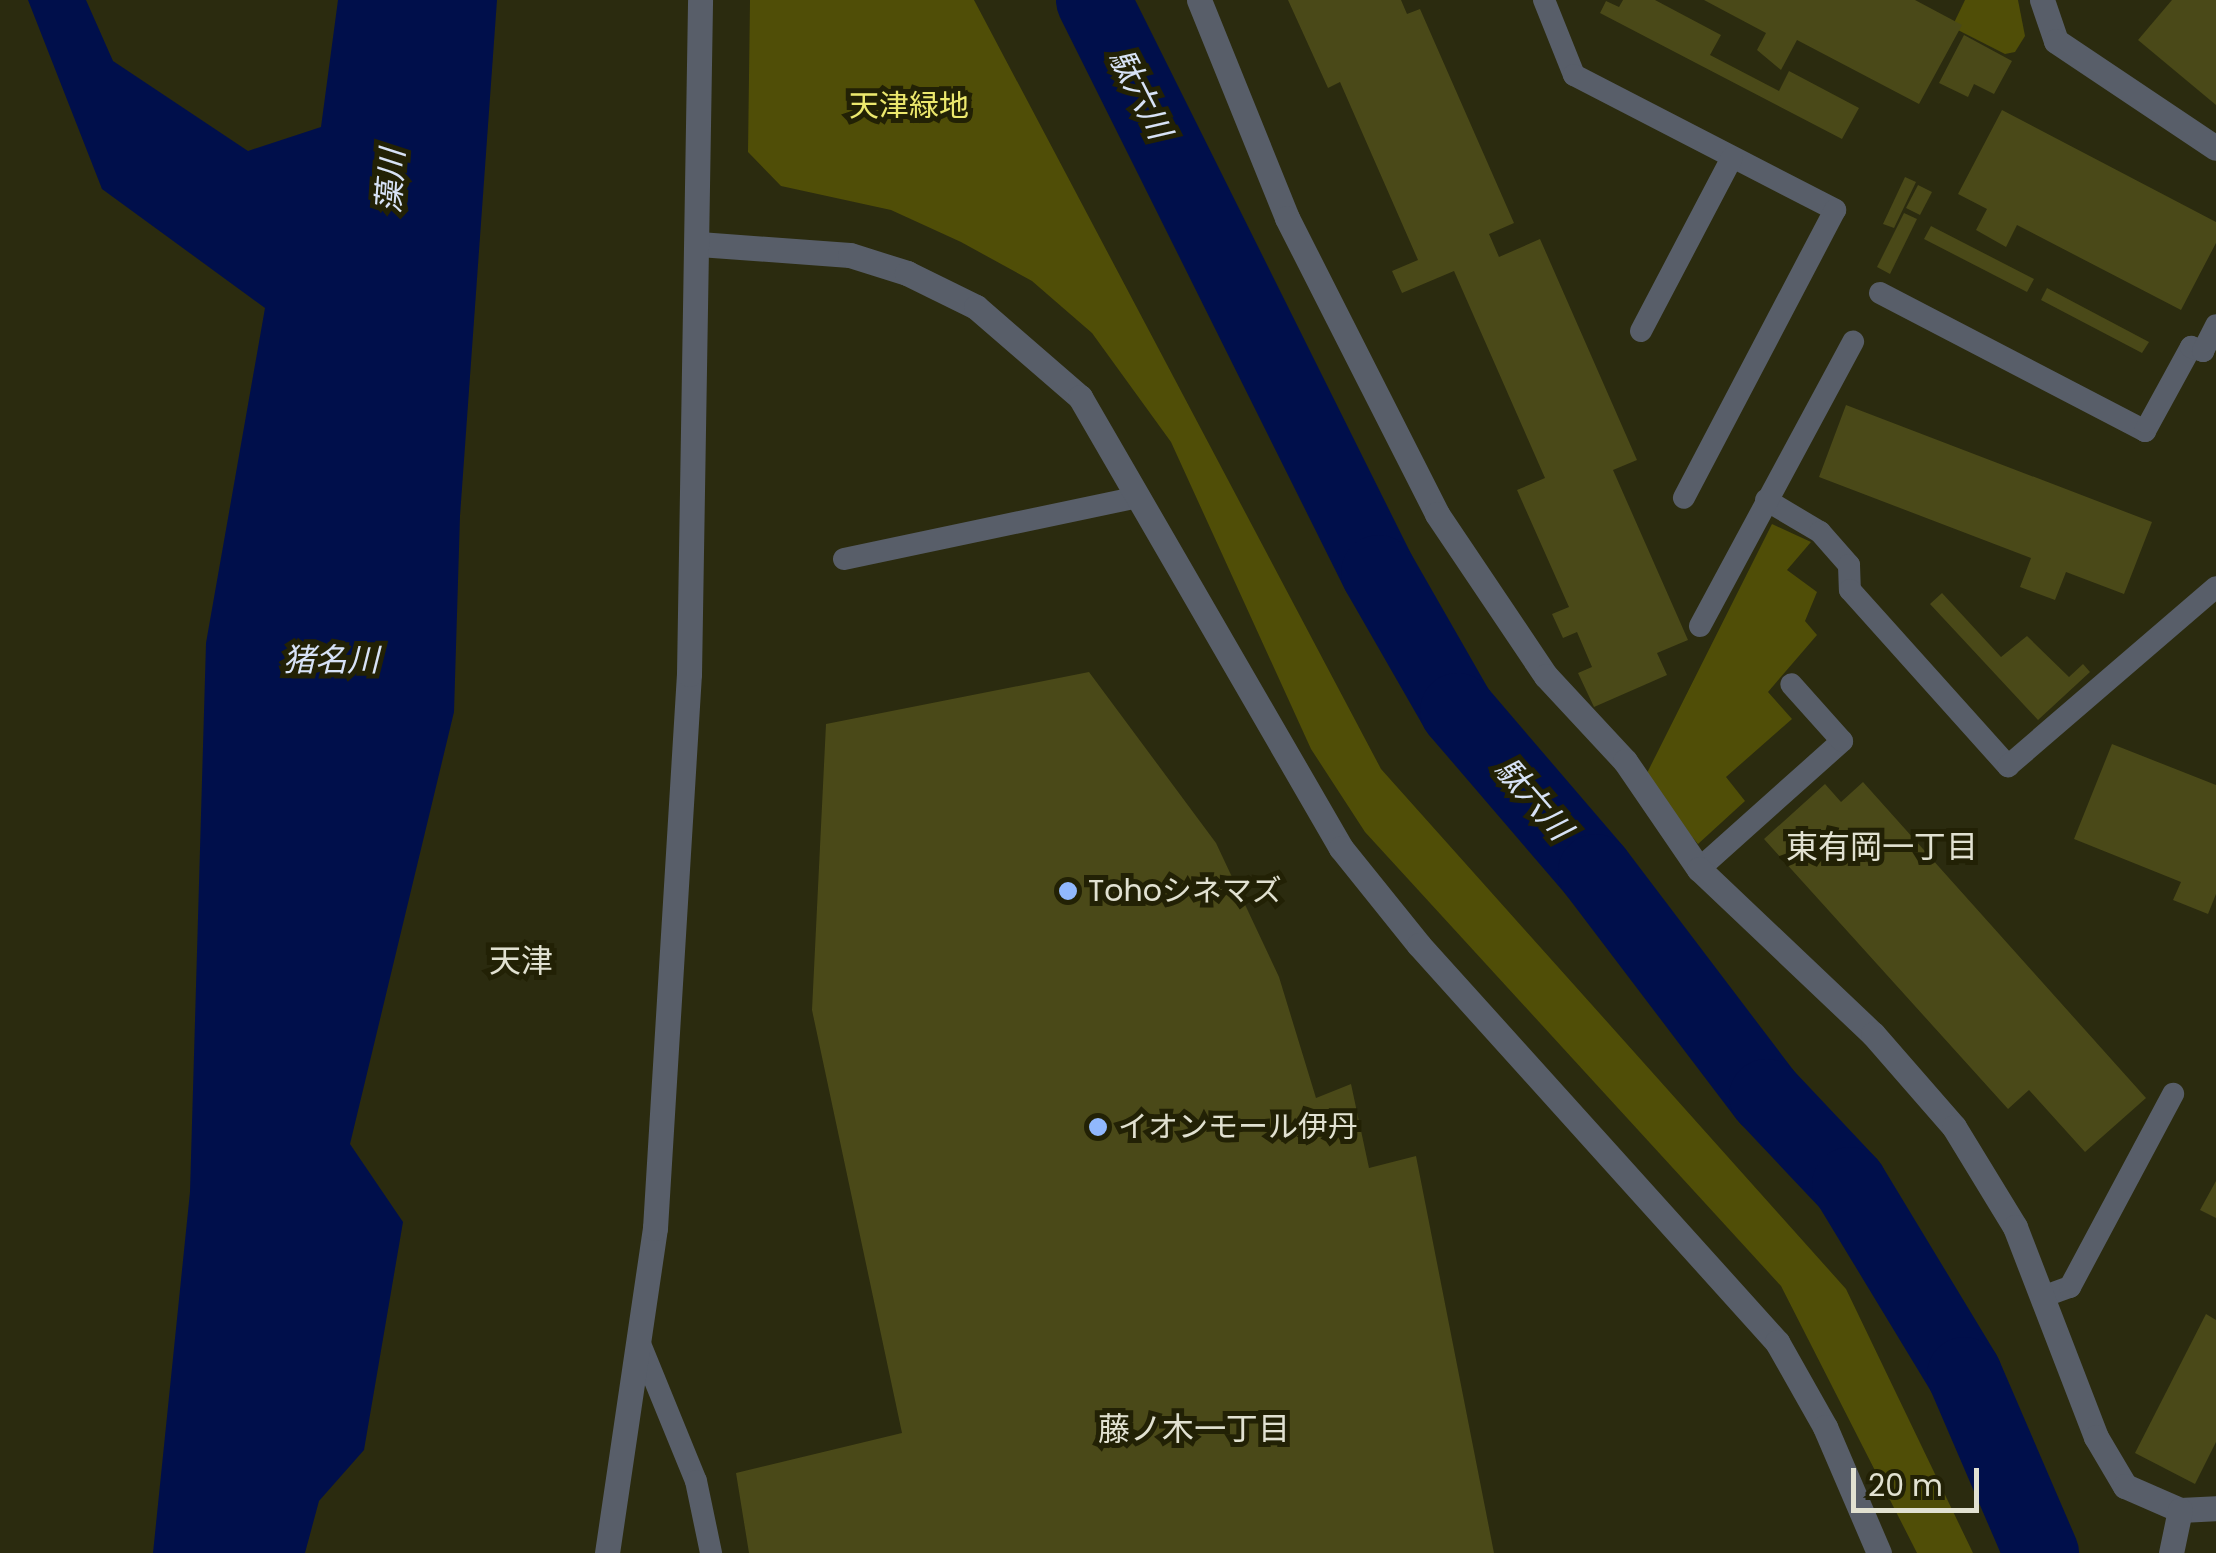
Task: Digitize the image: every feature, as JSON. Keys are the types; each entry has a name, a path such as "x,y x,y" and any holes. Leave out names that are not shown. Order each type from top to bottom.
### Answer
{"street":[{"path":"606,1553 654,1228 689,674 700,0"},
{"path":"1199,0 1287,218 1437,514 1546,676 1625,761 1700,869 1873,1034 1954,1127 2015,1228 2096,1437 2124,1486 2180,1510 2216,1508"},
{"path":"2042,0 2056,41 2216,148"},
{"path":"699,244 850,255 907,272 976,307 1080,397 1299,785 1342,848 1419,945 1777,1342 1825,1427 1879,1553"},
{"path":"2170,1553 2180,1510"}],"lane":[{"path":"1544,0 1574,75 1835,210 1684,498"},
{"path":"1641,331 1732,158"},
{"path":"1880,293 2145,430 2191,347 2203,352 2216,325"},
{"path":"1700,626 1853,342"},
{"path":"844,559 1139,497"},
{"path":"1766,500 1820,532 1850,565 1850,590 2008,766 2216,588"},
{"path":"1700,869 1842,740 1791,684"},
{"path":"2042,1297 2070,1287 2173,1094"},
{"path":"638,1339 696,1481 711,1553"}],"green space":[{"name":"天津緑地","path":"750,0 974,0 1381,769 1846,1289 1973,1553 1917,1553 1781,1286 1365,832 1311,749 1171,442 1092,333 1032,281 961,242 891,210 781,186 748,152"},
{"path":"1965,0 2018,0 2025,36 2015,52 2005,54 1952,27"},
{"path":"1772,524 1811,542 1787,570 1817,592 1805,621 1817,635 1768,692 1792,719 1726,777 1745,801 1698,844 1644,779"}],"water":[{"name":"猪名川","path":"28,0 86,0 113,61 248,151 321,127 338,0 497,0 460,516 454,712 350,1144 403,1222 364,1450 319,1501 305,1553 153,1553 190,1192 206,643 265,308 102,189"}],"building":[{"path":"1288,0 1401,0 1407,14 1420,9 1514,223 1489,234 1499,257 1540,239 1637,460 1613,470 1688,640 1657,653 1667,675 1594,707 1578,673 1592,667 1577,632 1563,638 1552,614 1569,607 1517,490 1545,478 1454,271 1402,293 1392,271 1418,260 1340,82 1328,88"},
{"path":"1623,0 1655,0 1721,35 1710,55 1779,91 1789,71 1859,108 1842,139 1600,13 1606,1 1619,7"},
{"path":"1704,0 1915,0 1962,25 1919,104 1797,40 1781,70 1757,50 1766,33"},
{"path":"2172,0 2216,0 2216,105 2138,40"},
{"path":"1964,35 2012,61 1994,94 1974,84 1968,97 1939,83"},
{"path":"2002,110 2216,222 2216,243 2181,310 2017,225 2006,247 1976,230 1987,209 1958,194"},
{"path":"1905,177 1916,182 1894,228 1883,224"},
{"path":"1918,185 1932,192 1920,215 1906,208"},
{"path":"1904,213 1917,219 1890,274 1877,267"},
{"path":"1931,226 2034,279 2027,292 1924,239"},
{"path":"2047,288 2149,342 2142,353 2041,300"},
{"path":"1846,405 2152,522 2124,594 2066,572 2055,600 2020,587 2031,558 1819,477"},
{"path":"1942,593 2001,657 2027,636 2069,677 2083,664 2090,672 2038,720 1930,604"},
{"name":"イオンモール伊丹","path":"1089,672 1216,843 1279,977 1316,1098 1351,1084 1369,1168 1416,1156 1494,1553 749,1553 736,1473 902,1433 812,1010 826,724"},
{"path":"2112,744 2216,785 2216,894 2208,914 2173,900 2181,882 2074,839"},
{"path":"1863,782 2146,1098 2085,1152 2029,1090 2008,1109 1764,839 1825,784 1841,802"},
{"path":"2216,1181 2216,1218 2200,1210"},
{"path":"2206,1314 2216,1320 2216,1442 2195,1484 2135,1453"}],"waterway":[{"name":"駄六川","path":"1093,0 1378,572 1457,710 1595,871 1766,1096 1849,1184 1964,1374 2041,1553"}],"place":[{"name":"Tohoシネマズ","path":"1068,891"},
{"name":"イオンモール伊丹","path":"1098,1127"}],"district":[{"name":"東有岡一丁目","path":"1882,847"},
{"name":"天津","path":"521,961"},
{"name":"藤ノ木一丁目","path":"1194,1429"}],"water label":[{"name":"藻川","path":"391,181"}]}
